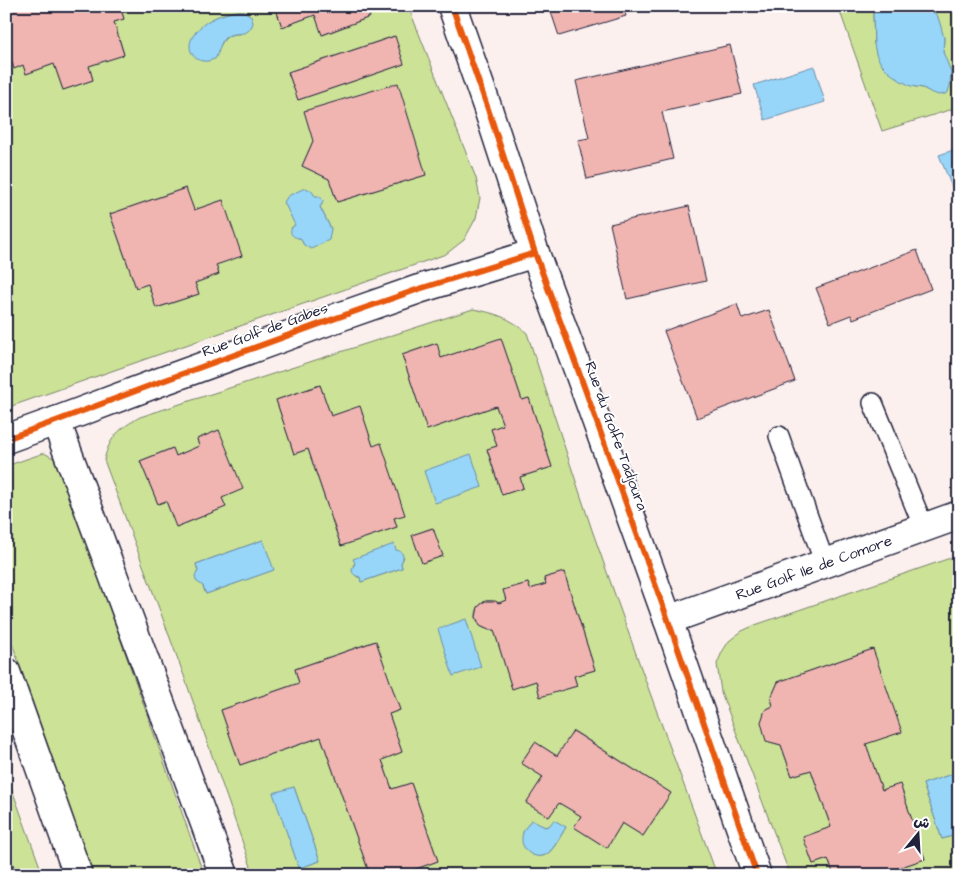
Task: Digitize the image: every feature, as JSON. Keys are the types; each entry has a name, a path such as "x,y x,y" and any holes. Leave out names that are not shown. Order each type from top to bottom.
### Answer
{"street":[{"name":"Rue du Golfe Tadjoura","path":"452,6 535,253 581,376 757,875"},
{"name":"Rue Golf de Gabes","path":"6,439 339,316 535,253"},
{"path":"56,421 224,875"},
{"name":"Rue Golf Ile de Comore","path":"668,620 959,515"},
{"path":"6,672 78,875"}],"lane":[{"path":"873,403 924,528"},
{"path":"779,436 825,564"}],"green space":[{"path":"120,6 275,6 282,27 315,15 323,35 370,17 366,6 408,6 476,178 480,198 476,218 464,240 446,254 6,408 6,352 8,351 6,346 6,262 9,261 6,255 6,61 11,59 14,68 23,65 26,74 54,64 63,90 93,80 89,66 124,54 114,22 124,19","holes":["244,11 251,16 240,34 228,36 225,39 218,53 203,25 219,16","394,36 404,64 298,100 288,72","313,141 426,175 337,202 329,179 302,166","185,188 194,210 223,200 216,265 219,274 195,283 199,294 157,308 148,284 136,288 110,214","322,204 320,207 331,229 304,245 300,238 291,228"]},
{"path":"838,6 876,6 873,14 874,44 911,86 927,90 943,52 944,38 932,8 929,6 959,6 959,107 882,131"},
{"path":"473,309 488,312 515,323 527,333 592,530 717,875 399,875 438,861 411,783 392,789 382,760 402,752 389,714 400,710 375,641 295,669 299,683 221,710 240,765 321,737 370,875 254,875 183,673 104,460 109,445 116,434 126,425 140,417","holes":["501,339 522,400 529,398 552,467 520,477 523,488 502,495 487,450 497,446 491,429 503,425 496,406 427,430 402,355 436,343 441,358","320,385 331,416 360,407 397,527 341,546 308,449 294,454 276,400","219,430 222,498 225,507 177,527 166,501 158,504 140,461 172,448 176,456 199,446 197,439","432,528 442,556 422,563 412,535","263,540 273,570 206,594 196,564","394,545 396,550 404,557 401,563 402,568 361,582 360,577 357,577 353,565","564,572 595,670 574,676 577,686 540,696 536,681 512,688 494,630 485,629 479,625 476,619 476,612 483,602 499,603 506,600 503,590 528,583 530,589 546,584 544,578","574,731 671,793 643,836 622,823 607,848 574,827 581,816 559,803 549,817 527,803 543,777 521,763 535,742 557,756","294,787 320,861 299,868 274,794","531,821 545,827 566,827 551,850 545,855 538,856 532,854 523,832"]},
{"path":"44,453 57,460 204,875 93,875 6,626 6,466"},
{"path":"959,555 959,794 952,774 923,784 942,839 959,834 959,875 880,875 925,859 900,785 882,790 866,744 873,649 778,682 771,698 773,706 765,710 767,741 781,745 792,776 811,770 831,827 804,837 813,864 828,859 834,875 790,875 721,692 717,664 722,652 729,641 742,631 755,625"},
{"path":"6,773 43,875 17,875 6,847"}],"water":[{"path":"876,6 929,6 938,17 944,38 943,52 951,72 948,92 939,95 923,88 911,86 890,73 881,64 874,44 873,14"},
{"path":"244,11 251,16 253,23 251,28 245,33 226,37 215,59 203,61 195,58 191,51 190,42 200,27 218,16"},
{"path":"814,66 825,102 765,120 754,85"},
{"path":"959,148 959,205 939,155"},
{"path":"305,188 311,190 315,196 319,196 323,200 320,207 331,229 329,240 311,249 304,245 300,238 292,235 291,229 295,225 284,202 288,196"},
{"path":"471,454 482,487 435,503 424,471"},
{"path":"263,540 274,570 206,594 203,586 196,581 195,576 198,571 196,564"},
{"path":"394,544 396,550 403,555 402,568 361,582 360,577 353,572 352,569 355,563 353,559"},
{"path":"466,619 481,667 453,676 438,629"},
{"path":"952,774 959,794 959,834 942,839 923,784"},
{"path":"294,787 320,861 299,868 273,793"},
{"path":"531,820 545,827 549,826 554,820 566,827 552,849 543,856 530,853 522,843 523,833"}],"building":[{"path":"6,6 120,6 124,19 114,22 124,55 89,66 93,80 63,90 54,64 26,74 23,65 14,69 11,59 6,61"},
{"path":"275,6 366,6 370,17 322,35 315,15 282,27"},
{"path":"549,6 623,6 626,16 559,36"},
{"path":"395,36 404,64 298,100 288,72"},
{"path":"730,45 742,94 662,112 673,159 587,179 578,140 589,138 576,81"},
{"path":"398,83 426,175 337,202 329,179 302,166 313,141 304,111"},
{"path":"186,188 194,210 223,200 242,256 216,265 219,274 195,283 199,294 156,308 148,284 136,288 110,214"},
{"path":"689,206 706,281 627,299 610,224"},
{"path":"917,250 931,289 853,319 851,315 830,323 816,288"},
{"path":"737,304 742,319 769,310 795,381 697,418 664,331"},
{"path":"501,338 522,400 529,398 552,467 520,477 523,488 502,495 487,449 497,446 491,429 503,425 496,406 427,430 402,355 437,343 441,358"},
{"path":"320,385 331,416 360,406 373,446 381,443 405,515 394,518 397,527 341,546 308,449 294,454 276,400"},
{"path":"219,430 243,489 222,498 226,507 176,527 166,501 158,504 140,461 173,448 176,456 199,446 197,439"},
{"path":"433,528 443,556 422,563 412,535"},
{"path":"564,572 595,670 574,676 577,686 540,697 536,681 512,689 494,630 480,626 476,617 478,607 485,601 499,603 506,600 503,590 528,583 530,589 546,584 544,578"},
{"path":"376,641 400,710 389,714 402,752 382,760 392,789 411,783 438,861 399,875 370,875 321,737 240,765 221,710 299,683 295,669"},
{"path":"873,649 902,732 866,744 882,790 900,784 925,859 880,875 834,875 828,859 813,864 803,837 831,827 811,770 792,776 781,745 766,741 761,722 765,710 773,706 771,698 778,682"},
{"path":"573,731 671,793 643,836 622,823 607,848 574,827 581,816 559,803 549,817 526,803 543,777 521,763 535,742 557,756"},
{"path":"6,847 17,875 6,875"}],"cycle path":[{"path":"452,6 535,253 668,620 757,875"},
{"path":"6,439 339,317 419,289 535,253"}]}
